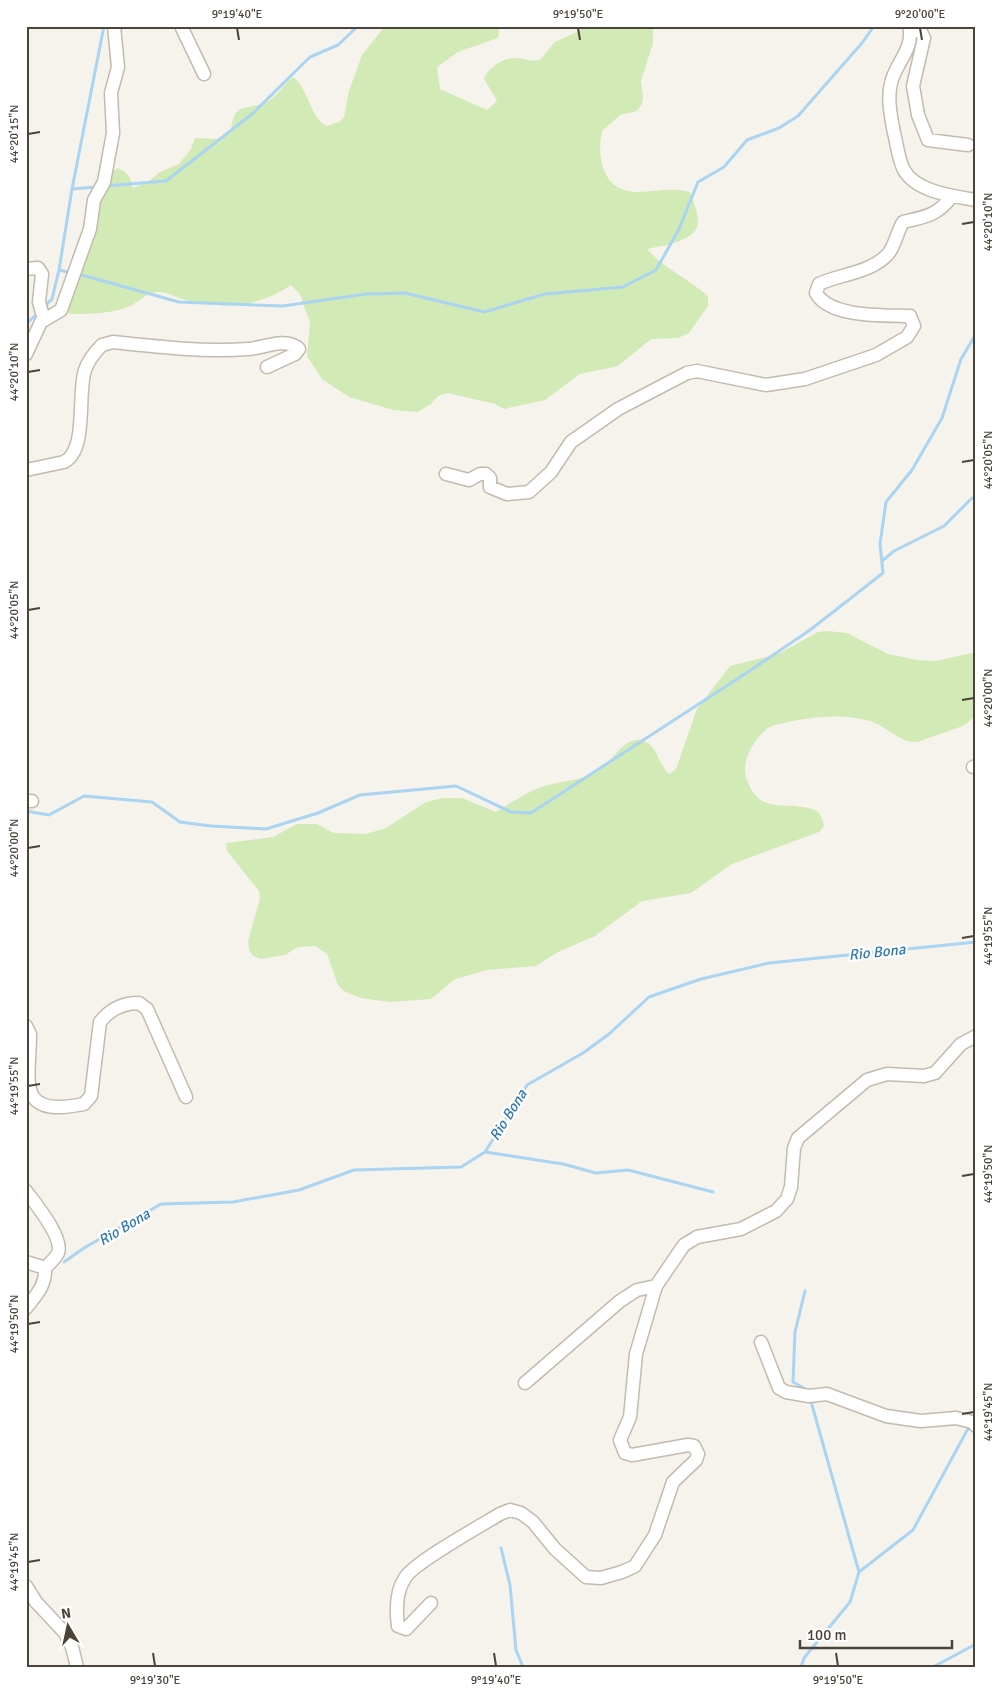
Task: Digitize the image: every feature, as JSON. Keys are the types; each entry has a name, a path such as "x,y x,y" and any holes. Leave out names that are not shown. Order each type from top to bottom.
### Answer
{"street":[{"path":"26,354 41,322 60,310 90,229 94,200 104,182 113,134 111,93 118,67 114,26"},
{"path":"181,26 204,74"},
{"path":"968,145 928,140 918,115 913,86 924,38 921,32 910,28 909,44 891,82 889,98 902,168 909,178 918,184 952,196 976,200"},
{"path":"446,474 469,480 480,474 486,474 490,478 490,487 507,494 529,492 551,472 572,442 618,410 687,373 697,371 766,385 805,380 876,355 907,337 914,326 910,316 859,313 833,308 822,302 816,294 819,284 877,262 887,255 893,246 903,222 921,218 943,209 952,196"},
{"path":"26,269 38,268 42,274 39,302 44,320"},
{"path":"26,470 64,462 69,460 74,452 78,439 84,370 102,345 113,342 190,351 250,349 286,343 297,346 299,349 295,354 266,367"},
{"path":"26,1026 30,1034 28,1087 33,1098 43,1104 56,1106 84,1104 91,1096 100,1022 106,1014 119,1006 138,1003 147,1009 186,1097"},
{"path":"431,1603 406,1630 398,1626 396,1615 399,1591 405,1576 421,1563 500,1514 510,1510 522,1513 533,1522 555,1549 586,1577 600,1578 635,1566 655,1534 673,1482 696,1460 698,1454 694,1446 688,1445 632,1455 625,1453 620,1440 630,1417 636,1354 656,1286 684,1245 698,1236 741,1229 776,1211 787,1200 791,1187 794,1148 798,1138 861,1084 876,1076 887,1074 924,1076 935,1073 961,1044 976,1036"},
{"path":"26,1190 57,1236 58,1254 44,1268"},
{"path":"26,1262 44,1268"},
{"path":"26,1308 41,1289 45,1278 44,1268"},
{"path":"525,1383 620,1301 637,1290 656,1286"},
{"path":"761,1342 779,1388 786,1392 809,1396 827,1394 886,1416 921,1421 956,1418 972,1422 976,1426"},
{"path":"26,1586 36,1602 65,1633 72,1647 77,1667"}],"green space":[{"path":"385,26 500,26 498,38 458,52 437,67 440,89 487,110 497,101 484,79 493,67 502,61 512,58 531,61 540,60 555,42 579,31 583,26 653,26 653,43 641,81 642,104 637,111 620,115 602,131 601,158 607,176 619,188 635,192 682,190 690,192 698,215 696,229 685,239 647,249 653,256 708,296 708,306 689,333 678,338 651,339 618,366 580,374 545,400 504,409 495,404 448,393 438,396 431,404 418,412 393,410 349,397 322,379 307,356 310,323 300,294 291,285 266,298 240,304 214,305 200,303 157,292 116,311 70,314 68,311 76,282 92,245 104,187 111,173 117,168 126,173 130,178 133,188 148,182 160,172 179,164 191,149 195,138 218,139 229,134 236,112 267,102 293,77 303,89 313,111 322,123 327,126 339,122 344,117 349,91 362,55"},
{"path":"818,632 847,633 888,654 917,660 936,661 976,652 976,716 963,726 917,742 900,738 873,722 837,716 799,720 775,725 765,730 747,756 745,773 752,790 758,798 766,803 804,807 817,811 824,826 819,832 732,864 691,893 642,901 595,936 558,952 536,966 487,970 455,979 431,999 390,1002 360,998 344,991 338,985 327,954 315,946 298,947 285,955 261,959 253,956 249,949 248,941 260,899 259,891 227,851 226,843 273,837 297,824 317,824 334,833 366,834 386,828 426,802 443,798 462,798 496,812 525,794 544,786 594,774 604,767 623,746 635,740 641,740 651,745 669,774 676,769 697,709 730,666 778,654"}],"waterway":[{"path":"44,307 52,299 59,270 72,189 104,26"},
{"path":"105,186 166,181 252,114 310,57 338,45 358,26"},
{"path":"78,274 179,302 283,306 366,294 405,293 484,312 545,294 623,287 656,270 679,229 698,182 724,167 747,140 779,128 798,116 862,43 874,26"},
{"path":"72,189 96,187"},
{"path":"59,270 72,273"},
{"path":"26,324 38,313"},
{"path":"26,811 49,815 84,796 152,802 180,822 266,829 318,813 360,795 456,786 511,812 531,813 810,630 883,573 880,544 886,502 912,470 942,418 961,359 976,334"},
{"path":"882,561 894,551 944,526 972,498"},
{"name":"Rio Bona","path":"64,1262 84,1248 161,1204 233,1202 299,1190 354,1170 461,1167 485,1152 527,1085 583,1053 609,1034 649,997 701,979 769,963 976,942"},
{"path":"485,1152 563,1164 596,1173 628,1170 713,1192"},
{"path":"805,1291 795,1332 793,1382 807,1390"},
{"path":"801,1667 804,1658 850,1602 859,1572 810,1398"},
{"path":"859,1572 913,1530 970,1425"},
{"path":"501,1548 510,1585 516,1650 523,1667"},
{"path":"933,1667 976,1644"}]}
